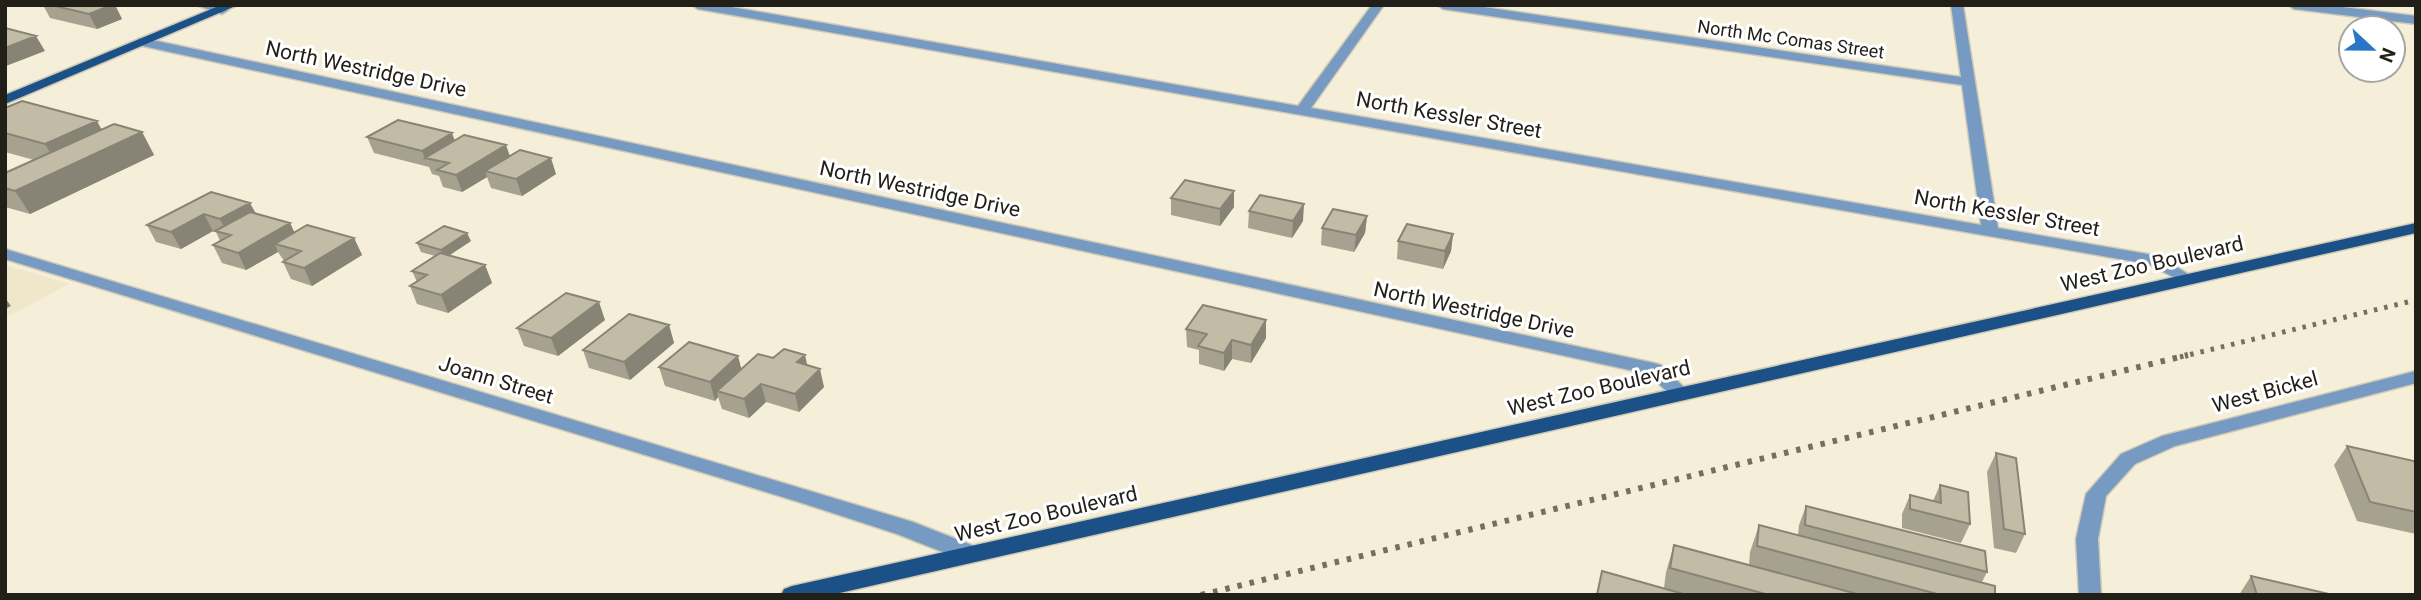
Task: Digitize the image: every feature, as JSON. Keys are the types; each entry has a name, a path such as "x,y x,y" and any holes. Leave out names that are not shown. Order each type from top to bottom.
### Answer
{"main road":[{"path":"5,100 227,7"},
{"name":"West Zoo Boulevard","path":"792,595 2416,228"}],"street":[{"path":"202,5 227,7"},
{"name":"North Kessler Street","path":"698,5 1990,230 2153,260 2187,279"},
{"path":"1302,111 1378,5"},
{"name":"North Mc Comas Street","path":"1443,5 1968,82"},
{"path":"1957,5 1990,230"},
{"path":"2294,5 2416,20"},
{"path":"2409,5 2416,14"},
{"name":"North Westridge Drive","path":"144,42 1654,369 1680,393"},
{"name":"Joann Street","path":"5,254 905,528 971,554"},
{"name":"West Bickel","path":"2090,595 2087,539 2096,494 2128,459 2169,441 2416,377"}],"shaded area":[{"path":"5,265 69,284 5,318"}],"building":[{"path":"51,5 112,5 89,14"},
{"path":"5,28 36,36 5,48"},
{"path":"22,101 97,121 45,144 5,133 5,108"},
{"path":"398,120 452,133 422,151 367,137"},
{"path":"114,124 142,132 15,191 5,188 5,173"},
{"path":"464,135 506,145 456,175 437,170 449,163 425,158"},
{"path":"520,150 551,158 516,179 485,171"},
{"path":"1185,180 1234,191 1220,209 1171,198"},
{"path":"211,192 250,203 220,219 204,214 171,232 147,225"},
{"path":"1260,195 1304,204 1293,221 1249,211"},
{"path":"1333,209 1367,216 1356,235 1322,228"},
{"path":"250,212 290,223 238,253 213,245 231,235 215,231"},
{"path":"1407,224 1453,234 1445,251 1398,241"},
{"path":"307,225 354,238 304,268 283,262 301,251 275,244"},
{"path":"444,226 467,233 441,250 417,243"},
{"path":"440,253 485,265 441,295 410,286 427,275 412,271"},
{"path":"566,293 599,302 551,338 517,328"},
{"path":"1203,305 1266,320 1251,345 1232,340 1224,353 1198,346 1207,334 1186,329"},
{"path":"629,314 669,325 624,362 583,350"},
{"path":"689,342 738,356 710,382 659,367"},
{"path":"784,349 805,355 797,362 820,369 795,394 761,384 744,399 717,391 758,354 773,358"},
{"path":"2347,446 2414,461 2416,512 2370,502"},
{"path":"1996,453 2016,458 2025,534 2004,529"},
{"path":"1940,485 1968,492 1970,524 1910,509 1910,495 1941,503"},
{"path":"1806,506 1985,551 1987,572 1805,525"},
{"path":"1759,525 1995,586 1995,595 1941,595 1757,546"},
{"path":"1674,545 1861,595 1769,595 1670,568"},
{"path":"1602,571 1687,595 1597,595"},
{"path":"2251,576 2329,594 2329,595 2257,595"}],"railway":[{"path":"2180,357 2416,300"},
{"path":"1201,595 2188,355"}]}
